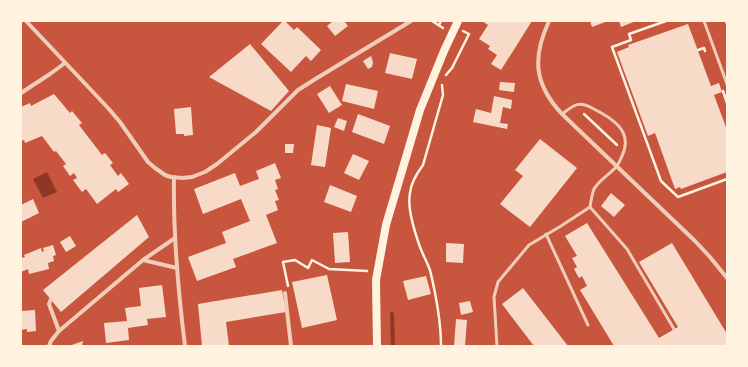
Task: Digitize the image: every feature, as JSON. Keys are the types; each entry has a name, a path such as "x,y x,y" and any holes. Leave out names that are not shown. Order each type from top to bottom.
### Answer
{"main road":[{"path":"377,346 376,280 386,225 420,110 458,21"}],"street":[{"path":"26,21 120,122 148,162 165,175 174,177 192,177 205,172 256,132 298,90 411,21"},
{"path":"549,21 543,33 539,47 538,63 538,72 546,93 562,114 695,240 727,278"},
{"path":"21,94 65,63"},
{"path":"174,177 173,216 185,346"},
{"path":"49,346 59,331 143,260 175,238"},
{"path":"143,260 177,268"},
{"path":"285,293 291,346"},
{"path":"51,299 50,304 59,331"}],"lane":[{"path":"704,21 727,84"},
{"path":"497,346 494,297 498,282 529,245 590,207 594,190 600,181 617,167 626,146 625,138 616,122 591,107 580,104 574,105 562,114"},
{"path":"590,207 627,249 674,329"},
{"path":"546,234 588,325"}],"path":[{"path":"432,21 443,28"},
{"path":"439,25 441,21"},
{"path":"666,21 629,34 631,40 612,47 638,114 661,181 678,197 727,179"},
{"path":"445,76 452,68 469,34"},
{"path":"698,50 704,48 706,55"},
{"path":"441,346 441,328 438,309 429,269 420,247 413,222 410,193 416,175 423,165 443,94 442,85"},
{"path":"580,110 618,147"},
{"path":"288,289 283,262 295,260 308,268 312,260 329,269 367,270"}],"shaded area":[{"path":"47,172 57,192 43,198 33,179"}],"building":[{"path":"280,21 285,21 294,30 297,27 321,50 311,61 306,56 291,72 261,44 282,22"},
{"path":"333,21 344,21 348,26 335,36 327,26"},
{"path":"482,21 532,21 501,70 491,64 497,55 488,49 490,46 479,39 488,25"},
{"path":"590,21 608,21 592,27"},
{"path":"619,21 636,21 621,27"},
{"path":"688,24 711,86 719,83 722,92 714,95 727,130 727,172 681,189 680,187 675,189 655,133 648,136 617,52 629,47 628,45"},
{"path":"250,44 289,91 271,111 209,77"},
{"path":"390,53 417,59 412,79 385,73"},
{"path":"371,56 373,62 372,67 368,69 363,61"},
{"path":"500,82 515,83 514,92 499,90"},
{"path":"346,84 378,91 374,109 342,101"},
{"path":"330,86 342,105 329,113 317,94"},
{"path":"54,94 70,113 72,111 82,123 79,125 102,155 105,153 113,163 110,165 118,176 121,173 129,184 118,192 116,189 97,204 86,189 82,192 73,180 77,178 74,173 70,176 63,166 66,164 56,151 54,152 42,136 25,143 24,140 21,141 21,107 30,103 31,106"},
{"path":"494,96 512,100 511,109 503,107 500,123 508,124 507,129 473,122 476,109 491,113"},
{"path":"191,107 193,135 184,136 184,134 176,134 174,109"},
{"path":"358,114 390,126 384,144 352,132"},
{"path":"338,118 347,121 344,131 334,127"},
{"path":"317,125 331,128 325,167 311,165"},
{"path":"540,139 577,168 530,227 500,204 523,176 515,170"},
{"path":"285,144 294,144 293,153 285,153"},
{"path":"353,154 369,161 359,180 344,173"},
{"path":"275,163 281,178 275,180 278,189 275,190 279,200 275,201 278,210 266,215 277,243 233,259 236,267 197,281 188,257 226,243 222,232 250,221 241,199 203,214 194,189 235,173 240,186 259,179 256,171"},
{"path":"330,185 357,196 351,212 324,202"},
{"path":"611,193 625,205 614,217 601,206"},
{"path":"33,199 39,213 21,222 21,205"},
{"path":"137,215 149,237 61,312 43,290"},
{"path":"587,223 659,338 678,327 639,262 672,243 727,334 727,346 614,346 580,290 587,286 582,276 579,278 574,269 577,267 572,258 577,256 565,236"},
{"path":"348,232 350,262 335,263 333,233"},
{"path":"70,236 76,246 66,252 60,242"},
{"path":"446,243 464,244 463,263 446,262"},
{"path":"53,245 56,255 53,256 54,261 48,263 49,269 29,274 28,269 21,272 21,258 25,257 24,255 41,248 42,252 44,251 43,248"},
{"path":"327,275 337,320 302,328 292,282"},
{"path":"426,276 431,294 408,300 403,281"},
{"path":"162,285 166,317 147,319 148,325 128,328 129,340 106,343 104,323 127,321 125,308 141,306 139,288"},
{"path":"523,288 568,346 534,346 502,304"},
{"path":"282,290 286,312 226,322 229,346 202,346 198,304"},
{"path":"470,301 473,312 461,315 459,303"},
{"path":"35,310 36,331 27,332 27,329 21,330 21,311"},
{"path":"456,319 467,320 465,346 454,346"},
{"path":"83,341 82,346 69,346"}],"waterway":[{"path":"392,314 393,346"}]}
